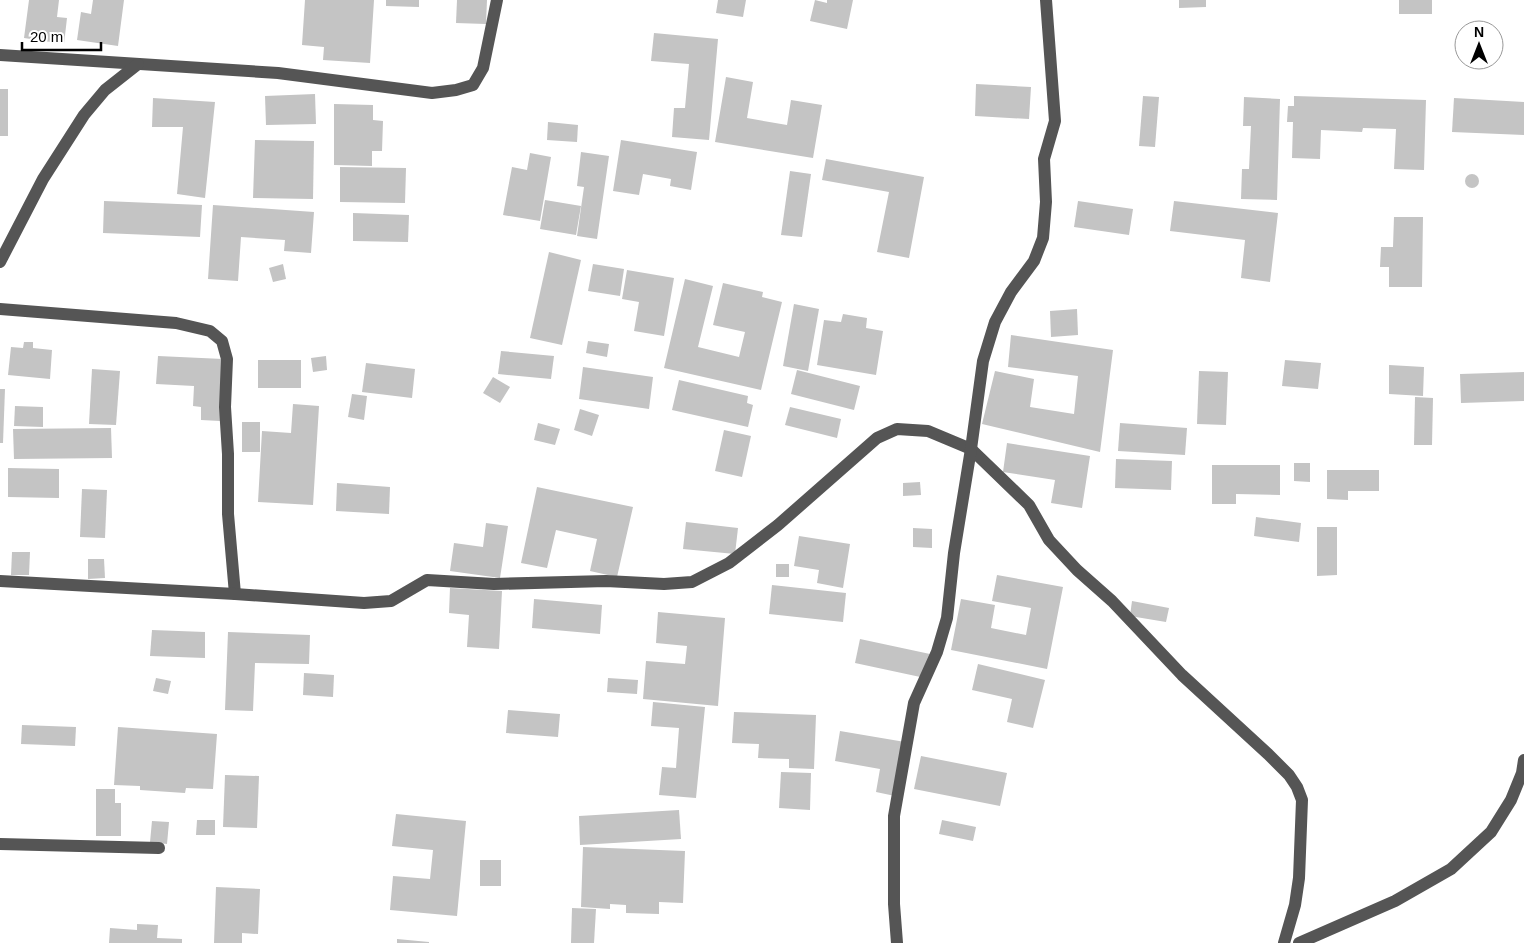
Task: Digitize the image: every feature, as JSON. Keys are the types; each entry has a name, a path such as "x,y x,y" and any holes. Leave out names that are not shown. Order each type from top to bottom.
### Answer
{"street":[{"path":"0,55 278,73 432,93 456,90 473,85 483,68 497,0"},
{"path":"897,943 894,904 894,816 914,703 937,652 947,618 954,552 983,362 994,322 1011,292 1034,261 1043,238 1046,202 1044,159 1055,122 1046,0"},
{"path":"0,262 43,179 84,115 105,90 138,64"},
{"path":"0,309 176,324 210,331 222,341 227,359 225,407 228,454 228,514 235,594"},
{"path":"0,582 235,594 364,603 391,602 427,580 494,584 606,580 664,584 692,582 736,558 877,438 897,429 928,431 971,449 1029,505 1049,540 1077,570 1112,601 1182,675 1268,754 1297,787 1302,800 1299,878 1295,905 1284,943"},
{"path":"1299,943 1395,901 1451,870 1491,832 1511,800 1522,773 1524,760"},
{"path":"0,844 160,848"}],"building":[{"path":"29,0 59,0 57,17 67,18 64,44 24,38"},
{"path":"93,0 124,0 118,46 77,40 81,12 91,14"},
{"path":"305,0 374,0 370,63 323,60 324,47 302,45"},
{"path":"386,0 419,0 419,7 386,6"},
{"path":"457,0 487,0 486,24 456,23"},
{"path":"718,0 746,0 743,17 716,13"},
{"path":"815,0 827,3 827,0 853,0 847,29 810,21"},
{"path":"1179,0 1206,0 1206,7 1179,8"},
{"path":"1399,0 1432,0 1432,14 1399,14"},
{"path":"654,33 718,39 709,140 672,137 674,108 685,108 689,64 651,61"},
{"path":"726,77 753,82 747,118 787,125 791,100 822,105 813,158 715,142"},
{"path":"976,84 1031,87 1029,119 975,116"},
{"path":"0,89 8,89 8,136 0,136"},
{"path":"315,94 316,124 266,125 265,96"},
{"path":"1143,96 1159,97 1155,147 1139,146"},
{"path":"1294,96 1426,100 1424,170 1394,169 1396,129 1363,128 1362,132 1321,130 1320,159 1292,158 1293,122 1287,122 1288,106 1294,106"},
{"path":"1244,97 1280,99 1277,200 1241,199 1242,169 1249,169 1251,126 1243,126"},
{"path":"153,98 215,102 205,198 177,194 183,127 152,127"},
{"path":"1454,98 1524,102 1524,135 1452,132"},
{"path":"334,104 373,105 373,120 383,121 382,151 372,151 372,166 334,165"},
{"path":"548,122 578,125 577,142 547,140"},
{"path":"255,140 314,141 313,199 253,198"},
{"path":"621,140 697,152 691,190 670,186 671,179 643,174 639,195 613,191"},
{"path":"581,152 609,156 597,239 577,236 584,187 577,186"},
{"path":"530,153 551,157 540,221 503,215 512,167 527,170"},
{"path":"826,159 924,177 909,258 877,252 889,192 822,180"},
{"path":"340,167 406,168 405,203 340,202"},
{"path":"790,171 811,174 802,237 781,235"},
{"path":"1469,174 1475,174 1479,181 1475,188 1469,188 1465,184 1465,178"},
{"path":"545,200 581,206 576,235 540,229"},
{"path":"104,201 202,205 200,237 103,233"},
{"path":"1078,201 1133,209 1129,235 1074,227"},
{"path":"1174,201 1278,213 1270,282 1241,278 1245,240 1170,231"},
{"path":"213,205 314,212 311,253 284,251 285,240 241,237 238,281 208,279"},
{"path":"353,213 409,215 408,242 353,241"},
{"path":"1394,217 1423,217 1422,287 1389,287 1389,267 1380,267 1381,247 1393,247"},
{"path":"549,252 581,260 562,345 530,338"},
{"path":"283,264 286,279 273,282 269,268"},
{"path":"593,264 624,269 620,296 588,291"},
{"path":"627,270 674,278 664,336 634,331 639,302 622,299"},
{"path":"685,279 713,286 698,347 739,357 745,332 713,325 723,283 763,292 762,297 782,302 761,390 664,368"},
{"path":"794,304 819,309 808,371 783,366"},
{"path":"1077,309 1078,335 1051,337 1050,311"},
{"path":"843,314 867,318 866,328 883,331 876,375 817,365 824,320 841,322"},
{"path":"1011,335 1113,350 1100,452 982,424 995,371 1034,379 1030,407 1074,414 1078,376 1008,367"},
{"path":"588,341 609,344 607,357 586,353"},
{"path":"24,342 33,342 33,348 52,350 50,379 8,375 11,347 23,348"},
{"path":"501,351 554,356 551,379 498,374"},
{"path":"158,356 223,359 220,421 201,420 201,407 193,406 194,386 156,384"},
{"path":"326,356 327,370 313,372 311,358"},
{"path":"258,360 301,360 301,388 258,388"},
{"path":"1285,360 1321,363 1318,389 1282,386"},
{"path":"366,363 415,369 412,398 362,392"},
{"path":"1389,365 1424,367 1423,396 1389,394"},
{"path":"583,367 653,377 649,409 579,399"},
{"path":"92,369 120,371 116,425 89,424"},
{"path":"797,370 860,386 854,410 791,394"},
{"path":"1199,371 1228,372 1226,425 1197,424"},
{"path":"1524,372 1524,401 1461,403 1460,374"},
{"path":"493,377 510,387 500,403 483,393"},
{"path":"679,380 748,396 747,403 753,405 748,427 672,410"},
{"path":"0,389 5,389 3,443 0,443"},
{"path":"352,394 367,396 364,420 348,417"},
{"path":"1415,397 1433,398 1432,445 1414,445"},
{"path":"293,404 319,406 313,505 258,502 262,431 291,433"},
{"path":"15,406 43,407 43,427 14,426"},
{"path":"790,407 841,419 837,438 785,425"},
{"path":"580,409 599,415 592,436 574,430"},
{"path":"242,422 260,422 260,452 242,452"},
{"path":"538,423 560,429 555,445 534,440"},
{"path":"1120,423 1187,428 1185,455 1118,451"},
{"path":"111,428 112,458 14,459 13,429"},
{"path":"724,430 751,436 742,477 715,471"},
{"path":"1007,443 1090,456 1082,508 1051,503 1055,480 1003,472"},
{"path":"1116,459 1172,461 1171,490 1115,488"},
{"path":"1294,463 1310,463 1310,482 1294,481"},
{"path":"1212,465 1280,465 1280,495 1236,494 1236,504 1212,504"},
{"path":"8,468 59,469 59,498 8,497"},
{"path":"1327,470 1379,470 1379,491 1348,491 1348,500 1327,499"},
{"path":"920,482 921,495 903,496 903,483"},
{"path":"337,483 390,487 389,514 336,511"},
{"path":"537,487 633,507 617,577 590,571 597,539 556,530 547,568 521,563"},
{"path":"82,489 107,490 105,538 80,537"},
{"path":"1256,517 1301,523 1299,542 1254,536"},
{"path":"686,522 738,528 735,554 683,549"},
{"path":"486,523 508,526 500,578 450,571 454,543 483,547"},
{"path":"1317,527 1337,527 1337,575 1317,576"},
{"path":"913,528 932,529 932,548 913,547"},
{"path":"799,536 850,544 843,588 817,583 819,570 794,566"},
{"path":"12,552 30,552 29,575 11,575"},
{"path":"88,559 104,559 105,578 88,579"},
{"path":"776,564 789,564 789,577 776,577"},
{"path":"997,575 1063,587 1047,669 951,650 961,599 995,605 991,628 1026,635 1031,608 992,601"},
{"path":"772,585 846,593 843,622 769,614"},
{"path":"450,588 502,591 499,649 467,647 469,615 449,613"},
{"path":"534,599 602,605 600,634 532,628"},
{"path":"1132,601 1169,608 1166,622 1130,616"},
{"path":"658,612 725,618 718,706 643,699 646,661 685,664 687,646 656,643"},
{"path":"152,630 205,632 205,658 150,656"},
{"path":"228,632 310,635 309,664 255,663 253,711 225,710"},
{"path":"860,639 930,654 925,678 855,663"},
{"path":"978,664 1045,680 1033,728 1007,722 1012,699 972,690"},
{"path":"304,673 334,675 333,697 303,695"},
{"path":"156,678 171,681 168,694 153,691"},
{"path":"608,678 638,680 637,694 607,692"},
{"path":"653,702 705,707 696,798 659,795 662,767 676,768 679,728 651,726"},
{"path":"508,710 560,714 558,737 506,733"},
{"path":"734,712 816,715 814,769 789,768 789,759 758,758 759,744 732,743"},
{"path":"22,725 76,727 75,746 21,744"},
{"path":"118,727 217,734 213,789 186,788 185,793 140,790 140,786 114,785"},
{"path":"840,731 905,742 895,796 876,792 880,769 835,761"},
{"path":"921,756 1007,773 1000,806 914,789"},
{"path":"781,772 811,773 810,810 779,808"},
{"path":"225,775 259,776 257,828 223,827"},
{"path":"96,789 115,789 115,803 121,803 121,836 96,836"},
{"path":"679,810 681,839 580,845 579,816"},
{"path":"396,814 466,821 457,916 390,910 393,876 430,879 433,850 392,846"},
{"path":"197,820 215,820 215,835 196,835"},
{"path":"942,820 976,827 973,841 939,834"},
{"path":"152,821 169,822 167,844 150,842"},
{"path":"583,847 685,851 683,903 659,902 659,914 626,913 626,905 610,904 610,909 581,907"},
{"path":"480,860 501,860 501,886 480,886"},
{"path":"216,887 260,889 258,934 242,933 242,943 214,943"},
{"path":"572,908 596,909 594,943 571,943"},
{"path":"137,924 158,925 157,938 182,939 182,943 109,943 110,928 137,930"},
{"path":"397,939 429,942 429,943 397,943"}]}
